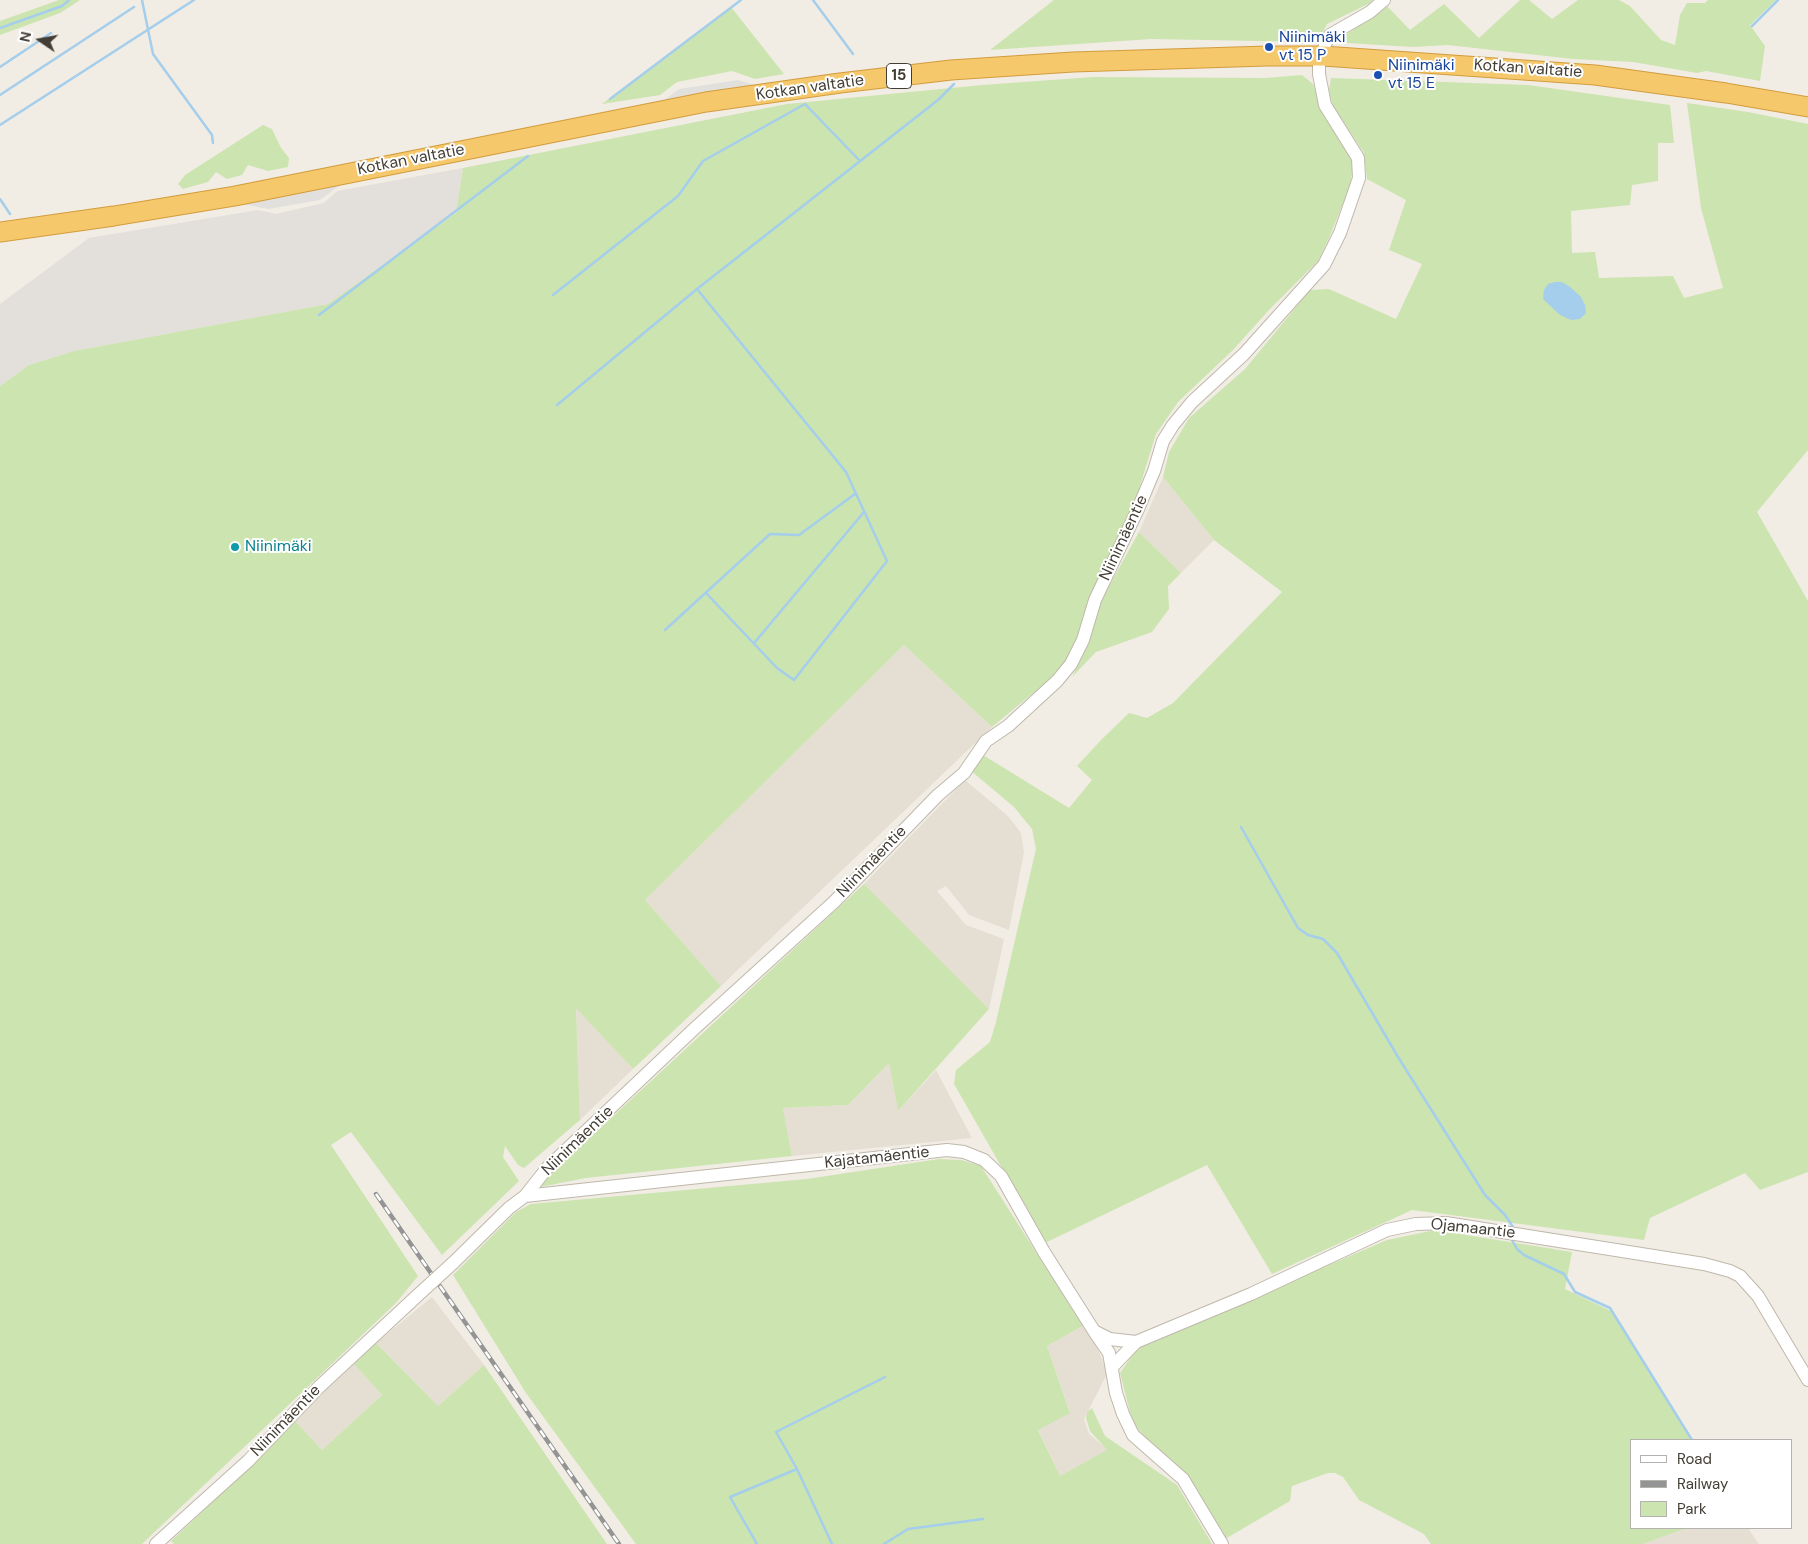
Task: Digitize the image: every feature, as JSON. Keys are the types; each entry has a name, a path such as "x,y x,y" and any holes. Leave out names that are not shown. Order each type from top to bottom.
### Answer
{"highway":[{"name":"Kotkan valtatie","path":"0,232 96,219 235,196 706,102 950,70 1073,62 1212,57 1321,56 1595,74 1808,107"}],"street":[{"path":"1321,56 1330,35 1370,12 1384,0"},
{"name":"Niinimäentie","path":"156,1544 248,1461 319,1387 525,1196 548,1167 694,1029 834,902 938,795 964,773 986,741 1008,726 1057,681 1071,664 1083,640 1095,600 1136,516 1154,471 1163,441 1176,419 1244,354 1324,265 1340,233 1359,178 1358,158 1325,105 1319,74 1321,56"},
{"name":"Kajatamäentie","path":"525,1196 947,1150 964,1152 984,1160 1001,1176 1044,1252 1109,1353 1120,1405 1133,1435 1183,1479 1222,1544"},
{"name":"Ojamaantie","path":"1112,1367 1136,1342 1251,1294 1387,1230 1416,1224 1446,1223 1704,1264 1730,1271 1740,1276 1758,1296 1808,1380"},
{"path":"1094,1331 1110,1339 1136,1342"}],"shaded area":[{"path":"738,80 764,88 657,105 679,89"},
{"path":"463,168 456,213 328,304 74,351 29,365 0,386 0,304 89,238 258,210 276,214 324,203 337,191"},
{"path":"338,175 340,185 320,200 269,209 236,203"},
{"path":"1163,477 1214,540 1181,573 1139,532"},
{"path":"904,645 992,727 721,986 645,900"},
{"path":"965,780 1008,816 1021,833 1024,852 1009,930 969,915 946,886 937,891 966,925 1004,939 989,1009 864,884"},
{"path":"576,1007 633,1069 580,1120"},
{"path":"889,1063 898,1111 936,1070 972,1138 792,1156 783,1108 848,1105"},
{"path":"432,1297 484,1365 438,1406 376,1343"},
{"path":"1083,1326 1098,1349 1107,1374 1084,1419 1089,1434 1108,1450 1060,1476 1038,1429 1070,1412 1047,1346"},
{"path":"354,1364 382,1395 322,1450 294,1420"},
{"path":"1684,1529 1749,1529 1759,1544 1643,1544"}],"green space":[{"path":"59,0 80,0 60,13 0,35 0,21"},
{"path":"1054,0 1373,0 1327,24 1320,38 1313,42 1151,39 990,50"},
{"path":"1520,0 1529,0 1552,19 1578,0 1619,0 1630,6 1661,40 1675,45 1680,15 1687,3 1705,3 1708,0 1776,0 1750,25 1765,46 1760,81 1706,71 1697,73 1633,62 1573,59 1448,45 1413,47 1347,43 1346,35 1386,5 1410,30 1444,4 1479,38"},
{"path":"731,7 784,74 755,79 732,71 677,82 660,95 602,104"},
{"path":"1302,75 1313,84 1322,108 1354,160 1350,186 1329,238 1318,261 1268,311 1233,350 1178,402 1156,434 1134,505 1074,648 1055,675 992,727 904,645 645,900 721,986 633,1069 576,1008 580,1120 524,1168 518,1165 505,1146 503,1157 519,1181 442,1255 351,1132 331,1145 418,1276 396,1303 142,1544 0,1544 0,386 29,365 74,351 328,304 456,213 463,168 787,104 982,85 1093,77 1266,78"},
{"path":"1331,78 1528,85 1670,105 1674,143 1658,143 1658,181 1632,185 1630,205 1571,211 1572,253 1595,252 1599,278 1673,276 1684,298 1723,288 1701,208 1687,103 1748,112 1808,124 1808,450 1757,512 1808,601 1808,1172 1760,1190 1745,1173 1650,1218 1644,1240 1412,1210 1272,1274 1207,1165 1045,1243 954,1084 956,1070 990,1042 1036,849 1032,829 1014,807 970,770 983,755 1069,808 1092,780 1077,766 1102,739 1129,713 1147,718 1173,703 1282,592 1214,540 1163,477 1169,452 1189,418 1245,369 1310,290 1329,289 1396,319 1422,264 1389,250 1406,200 1367,179 1364,153 1333,106 1329,91"},
{"path":"263,125 272,129 281,148 289,158 288,167 268,171 248,165 242,175 227,179 216,172 208,182 183,189 178,184 185,175"},
{"path":"1139,532 1181,573 1168,586 1169,609 1152,632 1096,652 1072,677 1087,646 1099,604"},
{"path":"864,884 989,1009 898,1111 889,1063 848,1105 783,1108 792,1156 586,1178 540,1187 541,1179 584,1143"},
{"path":"939,1159 961,1160 981,1166 1083,1326 1047,1346 1070,1413 1038,1430 1060,1476 1107,1450 1090,1431 1086,1418 1087,1412 1092,1408 1105,1436 1177,1485 1212,1544 636,1544 526,1393 453,1275 516,1212 531,1204 807,1179"},
{"path":"1435,1230 1572,1252 1565,1289 1611,1311 1690,1439 1630,1439 1630,1529 1684,1529 1643,1544 1431,1544 1424,1534 1359,1500 1343,1477 1335,1473 1328,1473 1292,1486 1290,1501 1225,1539 1137,1428 1130,1412 1120,1373 1138,1347 1387,1240"},
{"path":"376,1343 438,1406 484,1365 607,1544 174,1544 171,1541 268,1450 294,1420 322,1450 382,1395 354,1364"}],"water":[{"path":"1562,282 1581,297 1586,313 1580,319 1571,320 1560,315 1543,299 1544,290 1548,284"}],"waterway":[{"path":"0,28 62,6 69,0"},
{"path":"142,0 153,54 212,135 213,143"},
{"path":"0,125 194,0"},
{"path":"610,99 741,0"},
{"path":"813,0 853,54"},
{"path":"1752,26 1778,0"},
{"path":"0,95 134,7"},
{"path":"0,67 51,33"},
{"path":"557,405 697,289 938,100 954,84"},
{"path":"553,295 678,196 703,161 805,104 860,161"},
{"path":"319,315 528,156"},
{"path":"0,199 10,214"},
{"path":"697,289 846,472 887,561 794,680 777,668 706,593"},
{"path":"665,630 770,534 799,535 855,494"},
{"path":"755,642 864,512"},
{"path":"1241,827 1298,928 1308,935 1323,939 1337,953 1398,1057 1485,1195 1505,1215 1513,1227"},
{"path":"1511,1238 1517,1249 1524,1255 1564,1274 1575,1292 1610,1308 1691,1439"},
{"path":"832,1544 797,1469 776,1432 885,1377"},
{"path":"757,1544 730,1497 797,1469"},
{"path":"884,1544 908,1529 983,1519"}],"railway":[{"path":"376,1194 619,1544"}],"place":[{"name":"Niinimäki vt 15 P","path":"1269,47"},
{"name":"Niinimäki vt 15 E","path":"1378,75"},
{"name":"Niinimäki","path":"235,547"}]}
